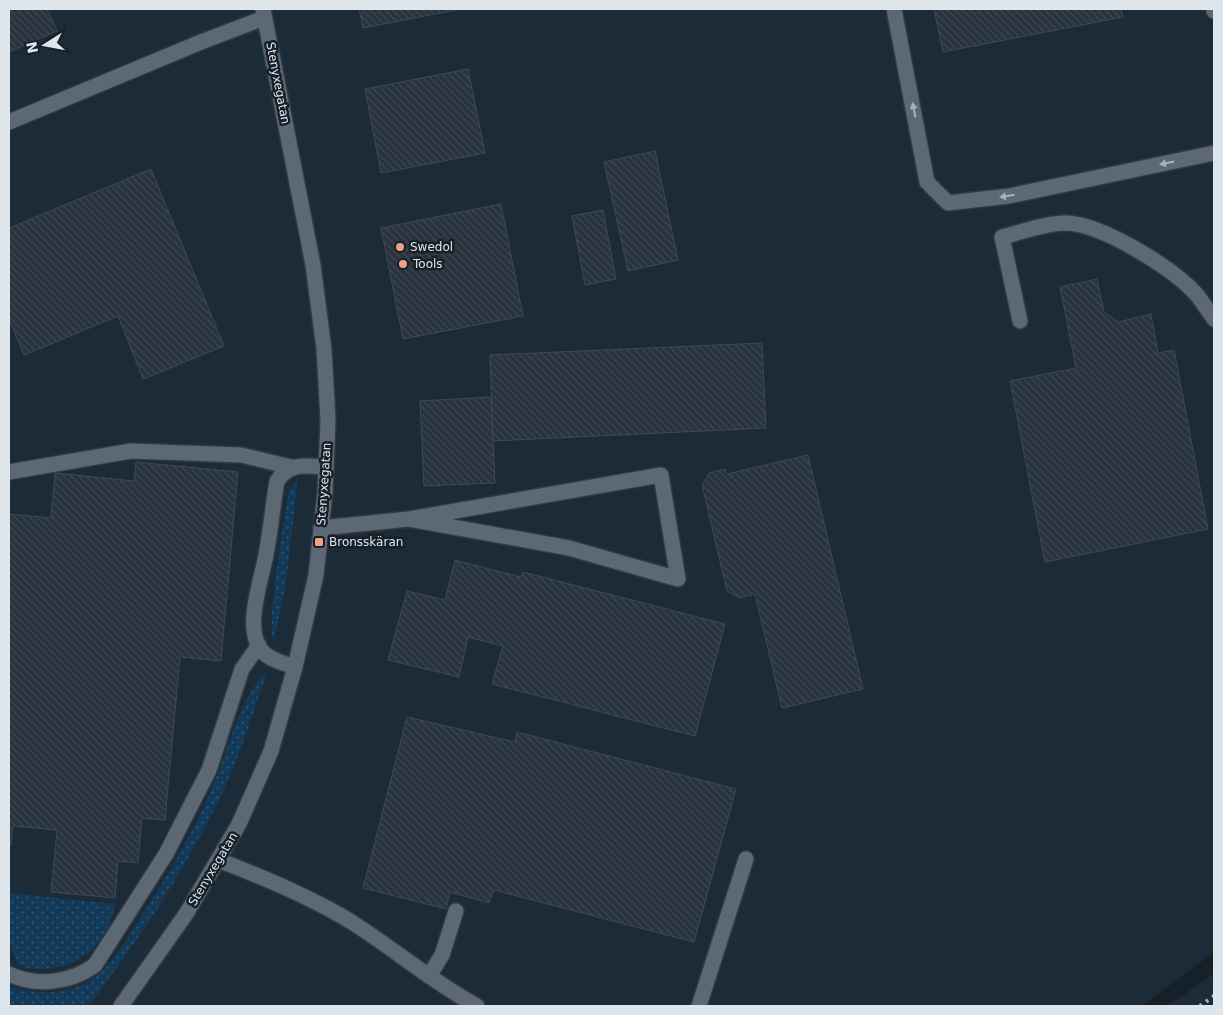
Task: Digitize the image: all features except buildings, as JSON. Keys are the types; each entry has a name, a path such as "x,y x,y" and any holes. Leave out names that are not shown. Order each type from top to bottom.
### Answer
{"street":[{"path":"894,9 927,182 948,203 1009,196 1214,153"},
{"path":"9,122 201,42 264,13"},
{"name":"Stenyxegatan","path":"120,1006 186,914 239,824 271,751 295,667 316,575 326,467 328,420 325,358 313,265 264,13"},
{"path":"1020,321 1002,237 1065,223 1099,231 1149,259 1176,277 1196,294 1214,319"},
{"path":"9,472 131,451 241,455 291,468"},
{"path":"295,667 262,652 254,627 254,610 267,553 277,481 283,471 291,468 304,466 326,467"},
{"path":"321,528 409,519 662,476 678,579 570,548 409,519"},
{"path":"9,974 32,980 66,980 82,974 95,965 171,846 209,770 242,669 259,645"},
{"path":"218,860 322,905 351,922 429,976 477,1006"},
{"path":"699,1006 746,860"},
{"path":"429,976 442,955 456,911"}],"shaded area":[{"path":"9,9 1214,9 1214,952 1142,1006 9,1006"},
{"path":"298,478 286,582 274,641 272,633 273,598 279,551 290,489"},
{"path":"263,674 266,675 236,760 222,794 201,836 157,909 91,1003 87,1006 9,1006 9,986 41,992 62,991 73,988 99,974 117,953 160,887 192,831 210,793 242,709"},
{"path":"9,893 115,904 111,921 103,936 81,958 52,968 35,969 18,966 9,941"},
{"path":"1214,973 1214,1006 1167,1006 1201,983"}],"railway":[{"path":"1200,1006 1214,996"}],"place":[{"name":"Swedol","path":"400,247"},
{"name":"Tools","path":"403,264"},
{"name":"Bronsskäran","path":"319,542"}]}
